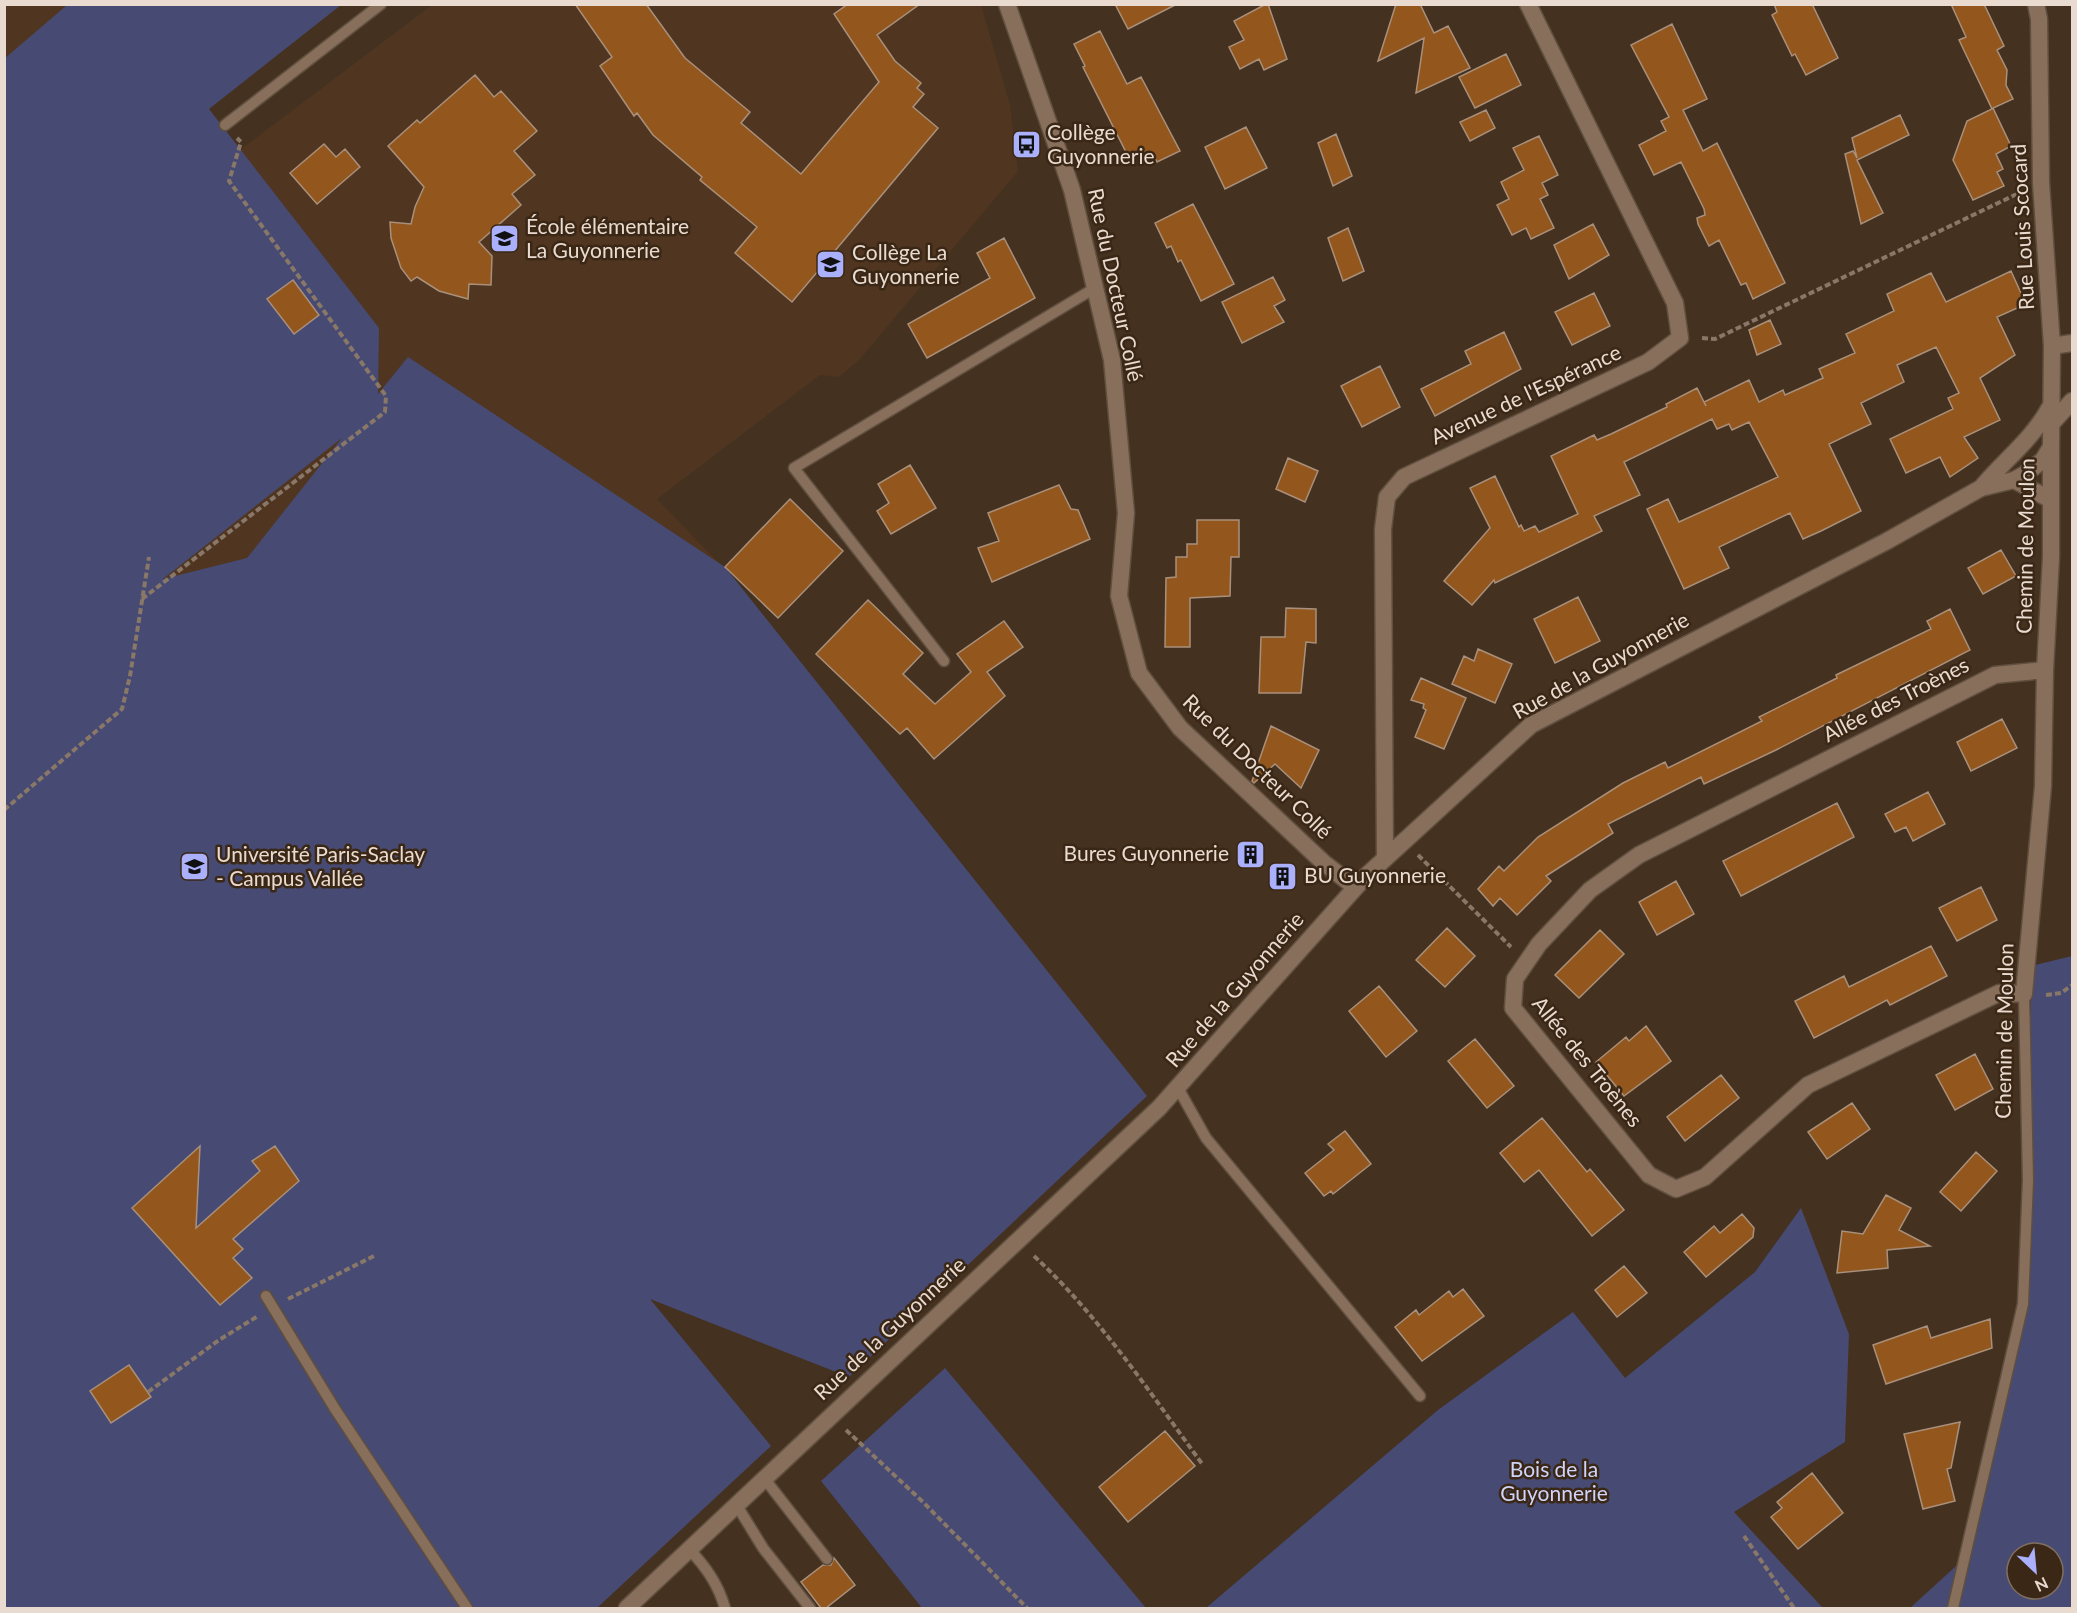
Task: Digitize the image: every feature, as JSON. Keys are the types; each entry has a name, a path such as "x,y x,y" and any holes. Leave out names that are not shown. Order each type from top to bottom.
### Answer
{"street":[{"name":"Rue du Docteur Collé","path":"1007,4 1072,190 1112,360 1126,513 1119,596 1139,673 1180,728 1324,863 1355,887"},
{"path":"1528,4 1674,303 1680,338"},
{"name":"Rue Louis Scocard","path":"2036,4 2039,18 2041,183 2052,346 2051,447"},
{"name":"Avenue de l'Espérance","path":"1385,857 1383,529 1387,497 1404,477 1648,362 1680,338"},
{"path":"2052,346 2073,343"},
{"path":"2051,424 2073,401"},
{"name":"Rue de la Guyonnerie","path":"1981,488 1997,469 2025,444 2040,426 2052,404"},
{"name":"Rue de la Guyonnerie","path":"627,1608 832,1414 1018,1243 1178,1088 1355,887 1531,725 1887,541 1981,488 2014,480 2036,466 2051,447"},
{"name":"Chemin de Moulon","path":"2024,993 2043,786 2051,447"},
{"path":"2014,480 2051,500"},
{"name":"Allée des Troènes","path":"2024,993 1999,993 1808,1085 1705,1176 1676,1189 1649,1175 1513,1008 1515,979 1539,944 1590,890 1639,855 1995,675 2045,670"}],"lane":[{"path":"225,125 381,4"},
{"path":"944,662 794,468 1095,288"},
{"name":"Chemin de Moulon","path":"1953,1608 2024,1304 2028,1180 2024,993"},
{"path":"1178,1088 1206,1138 1420,1396"},
{"path":"266,1296 335,1409 467,1608"},
{"path":"764,1478 826,1559"},
{"path":"736,1504 763,1548 810,1608"},
{"path":"689,1549 705,1566 720,1591 725,1608"}],"path":[{"path":"142,599 386,412 386,396 229,181"},
{"path":"1680,338 1715,339 2041,183"},
{"path":"4,810 122,709 149,557"},
{"path":"1403,841 1527,962"},
{"path":"2024,993 2038,996 2061,993 2073,985"},
{"path":"1018,1243 1071,1293 1126,1361 1203,1465"},
{"path":"148,1392 226,1335 273,1307 376,1255"},
{"path":"832,1414 854,1440 909,1488 1028,1608"},
{"path":"1744,1536 1794,1608"}],"shaded area":[{"name":"Université Paris-Saclay - Campus Vallée","path":"5,5 65,5 172,137 209,109 240,150 432,5 981,5 1010,105 1018,171 860,359 839,377 820,375 657,499 719,563 5,1203"}],"green space":[{"path":"67,5 341,5 209,109 379,328 378,394 408,357 725,567 1147,1096 849,1377 650,1299 771,1446 597,1608 5,1608 4,59","holes":["342,438 247,558 163,579"]},
{"path":"2072,956 2072,1608 1910,1608 1967,1556 2023,1304 2031,1177 2031,966"},
{"name":"Bois de la Guyonnerie","path":"1801,1208 1849,1334 1845,1442 1734,1512 1823,1608 1206,1608 1438,1410 1573,1312 1625,1378 1755,1272"},
{"path":"945,1368 1146,1608 922,1608 821,1481"}],"building":[{"path":"575,4 646,4 685,58 750,112 741,123 801,174 879,82 834,14 848,4 920,4 877,35 895,61 921,83 917,88 924,94 913,107 938,128 792,302 735,253 757,227 700,180 702,177 653,135 637,113 634,116 600,66 612,57"},
{"path":"1115,4 1177,4 1128,29"},
{"path":"1268,4 1287,59 1264,70 1259,59 1240,69 1229,47 1244,40 1234,21"},
{"path":"1396,4 1420,4 1434,33 1448,26 1470,68 1416,93 1424,38 1378,61"},
{"path":"1774,4 1812,4 1838,58 1806,75 1795,54 1792,56 1772,15 1777,12"},
{"path":"1951,4 1984,4 2004,46 1997,50 2007,70 2006,85 2013,99 1993,108 2011,146 1996,154 2003,169 1997,172 2004,186 1973,200 1953,160 1967,121 1992,109 1959,40 1966,37"},
{"path":"1672,24 1707,99 1683,110 1703,151 1717,143 1785,283 1753,299 1746,283 1741,285 1719,240 1709,246 1697,218 1705,215 1704,209 1681,162 1654,175 1639,145 1666,131 1661,121 1669,117 1631,45"},
{"path":"1100,31 1127,84 1141,77 1180,151 1157,162 1152,152 1129,158 1083,67 1085,66 1074,44"},
{"path":"1506,54 1521,85 1475,108 1459,77"},
{"path":"475,75 494,97 501,91 537,131 514,151 535,175 512,194 521,205 479,242 492,256 491,285 469,284 468,299 439,291 417,277 411,281 401,268 391,238 390,222 411,224 415,207 424,187 388,146 417,120 420,123"},
{"path":"1486,110 1495,128 1470,141 1460,122"},
{"path":"1900,115 1909,135 1857,160 1883,213 1861,224 1845,154 1853,151 1857,158 1852,138"},
{"path":"1246,127 1267,168 1225,189 1205,147"},
{"path":"1336,134 1352,176 1333,186 1318,143"},
{"path":"1539,136 1558,175 1542,183 1548,195 1540,199 1554,228 1531,239 1526,228 1512,235 1497,205 1509,199 1501,182 1524,170 1513,148"},
{"path":"324,144 336,157 345,149 360,167 317,204 290,173"},
{"path":"1193,204 1234,284 1201,301 1181,260 1178,262 1171,246 1167,248 1155,223"},
{"path":"1593,224 1609,255 1569,279 1554,245"},
{"path":"1348,228 1364,271 1343,281 1328,238"},
{"path":"1004,238 1035,298 927,358 908,324 990,278 977,253"},
{"path":"2011,271 2026,304 1997,317 2015,355 1980,378 2000,420 1964,437 1978,458 1950,477 1940,457 1906,473 1890,439 1953,409 1948,398 1959,393 1936,347 1897,365 1904,382 1861,403 1871,424 1829,444 1861,511 1821,531 1803,539 1790,513 1719,547 1729,568 1684,589 1647,509 1668,499 1679,522 1778,477 1749,422 1732,430 1729,424 1717,429 1712,419 1624,462 1640,495 1594,516 1602,531 1495,583 1494,580 1472,605 1444,581 1490,528 1470,488 1495,476 1519,527 1521,525 1524,531 1535,526 1539,532 1578,514 1551,456 1594,435 1597,440 1611,434 1667,407 1666,404 1697,388 1704,402 1749,380 1759,402 1783,390 1785,395 1823,378 1819,369 1855,353 1846,334 1894,311 1887,294 1931,273 1946,302"},
{"path":"1273,277 1285,300 1274,306 1284,322 1242,343 1222,302"},
{"path":"293,280 319,315 294,334 267,299"},
{"path":"1594,293 1610,326 1572,345 1555,312"},
{"path":"1770,320 1781,344 1757,355 1749,330"},
{"path":"1504,332 1521,369 1435,416 1421,389 1471,364 1465,351"},
{"path":"1380,366 1400,407 1362,427 1341,386"},
{"path":"1288,458 1318,471 1305,502 1276,489"},
{"path":"910,465 936,508 891,534 877,511 889,503 878,484"},
{"path":"1059,485 1071,509 1078,510 1090,539 992,582 978,548 999,541 988,513"},
{"path":"790,499 843,551 778,618 725,567"},
{"path":"1197,520 1239,520 1239,557 1231,557 1230,596 1190,598 1190,647 1165,647 1166,578 1176,577 1176,557 1187,557 1187,544 1197,544"},
{"path":"2001,550 2016,576 1983,594 1968,568"},
{"path":"1578,597 1600,641 1555,663 1534,619"},
{"path":"868,600 923,653 903,674 935,704 971,672 957,654 1004,621 1023,647 987,672 1005,696 934,759 907,728 900,734 816,654"},
{"path":"1286,608 1316,609 1316,643 1306,642 1301,693 1259,693 1261,637 1285,637"},
{"path":"1950,609 1970,650 1776,750 1704,784 1701,777 1608,824 1613,833 1546,876 1551,881 1517,915 1500,898 1493,906 1478,889 1499,866 1504,871 1538,837 1623,783 1665,762 1668,768 1762,721 1759,717 1837,678 1836,675 1931,629 1927,621"},
{"path":"1478,649 1512,664 1495,703 1452,684 1464,656 1474,661"},
{"path":"1421,678 1466,698 1444,749 1415,737 1426,710 1423,708 1424,704 1411,700"},
{"path":"2002,719 2017,748 1971,771 1957,742"},
{"path":"1271,726 1319,750 1301,788 1275,764 1254,783 1252,781"},
{"path":"1928,792 1945,824 1913,841 1906,827 1895,832 1885,814"},
{"path":"1837,803 1854,837 1741,896 1723,861"},
{"path":"1676,881 1694,914 1657,935 1639,902"},
{"path":"1981,887 1997,920 1957,941 1939,908"},
{"path":"1447,928 1475,956 1445,987 1416,960"},
{"path":"1600,930 1624,954 1579,998 1555,975"},
{"path":"1931,946 1947,976 1890,1005 1887,1000 1814,1038 1795,1001 1844,976 1849,987"},
{"path":"1379,986 1417,1031 1386,1057 1349,1011"},
{"path":"1646,1026 1671,1061 1624,1096 1596,1062 1626,1037 1629,1041"},
{"path":"1475,1039 1514,1086 1487,1108 1448,1061"},
{"path":"1975,1054 1993,1089 1955,1110 1936,1075"},
{"path":"1721,1075 1739,1098 1685,1141 1667,1117"},
{"path":"1852,1103 1870,1129 1827,1159 1808,1132"},
{"path":"1542,1118 1587,1172 1590,1169 1624,1210 1592,1236 1539,1170 1524,1182 1500,1153"},
{"path":"1345,1131 1371,1164 1333,1194 1331,1191 1324,1196 1305,1173 1334,1150 1328,1144"},
{"path":"200,1146 196,1228 260,1171 252,1161 275,1146 299,1181 233,1239 243,1249 233,1258 252,1278 220,1305 132,1208"},
{"path":"1976,1152 1997,1171 1961,1211 1940,1192"},
{"path":"1886,1195 1911,1208 1899,1230 1930,1246 1887,1250 1888,1268 1837,1273 1842,1231 1863,1234"},
{"path":"1742,1214 1754,1228 1753,1237 1706,1277 1684,1252 1714,1226 1720,1233"},
{"path":"1624,1266 1647,1293 1617,1317 1595,1290"},
{"path":"1463,1289 1484,1316 1422,1361 1395,1327 1416,1310 1419,1315 1449,1291 1453,1297"},
{"path":"1990,1319 1992,1348 1886,1384 1873,1345 1927,1326 1931,1338"},
{"path":"129,1365 151,1397 111,1423 90,1391"},
{"path":"1960,1422 1951,1468 1947,1469 1955,1501 1923,1509 1904,1434"},
{"path":"1165,1431 1195,1466 1128,1522 1099,1487"},
{"path":"1812,1473 1843,1513 1798,1549 1771,1517 1782,1508 1777,1502"},
{"path":"834,1558 855,1585 826,1608 821,1608 801,1582 823,1565 831,1565"}],"place":[{"name":"Collège Guyonnerie","path":"1026,145"},
{"name":"École élémentaire La Guyonnerie","path":"505,239"},
{"name":"Collège La Guyonnerie","path":"831,265"},
{"name":"Bures Guyonnerie","path":"1250,854"},
{"name":"Université Paris-Saclay - Campus Vallée","path":"195,867"},
{"name":"BU Guyonnerie","path":"1283,876"}]}
